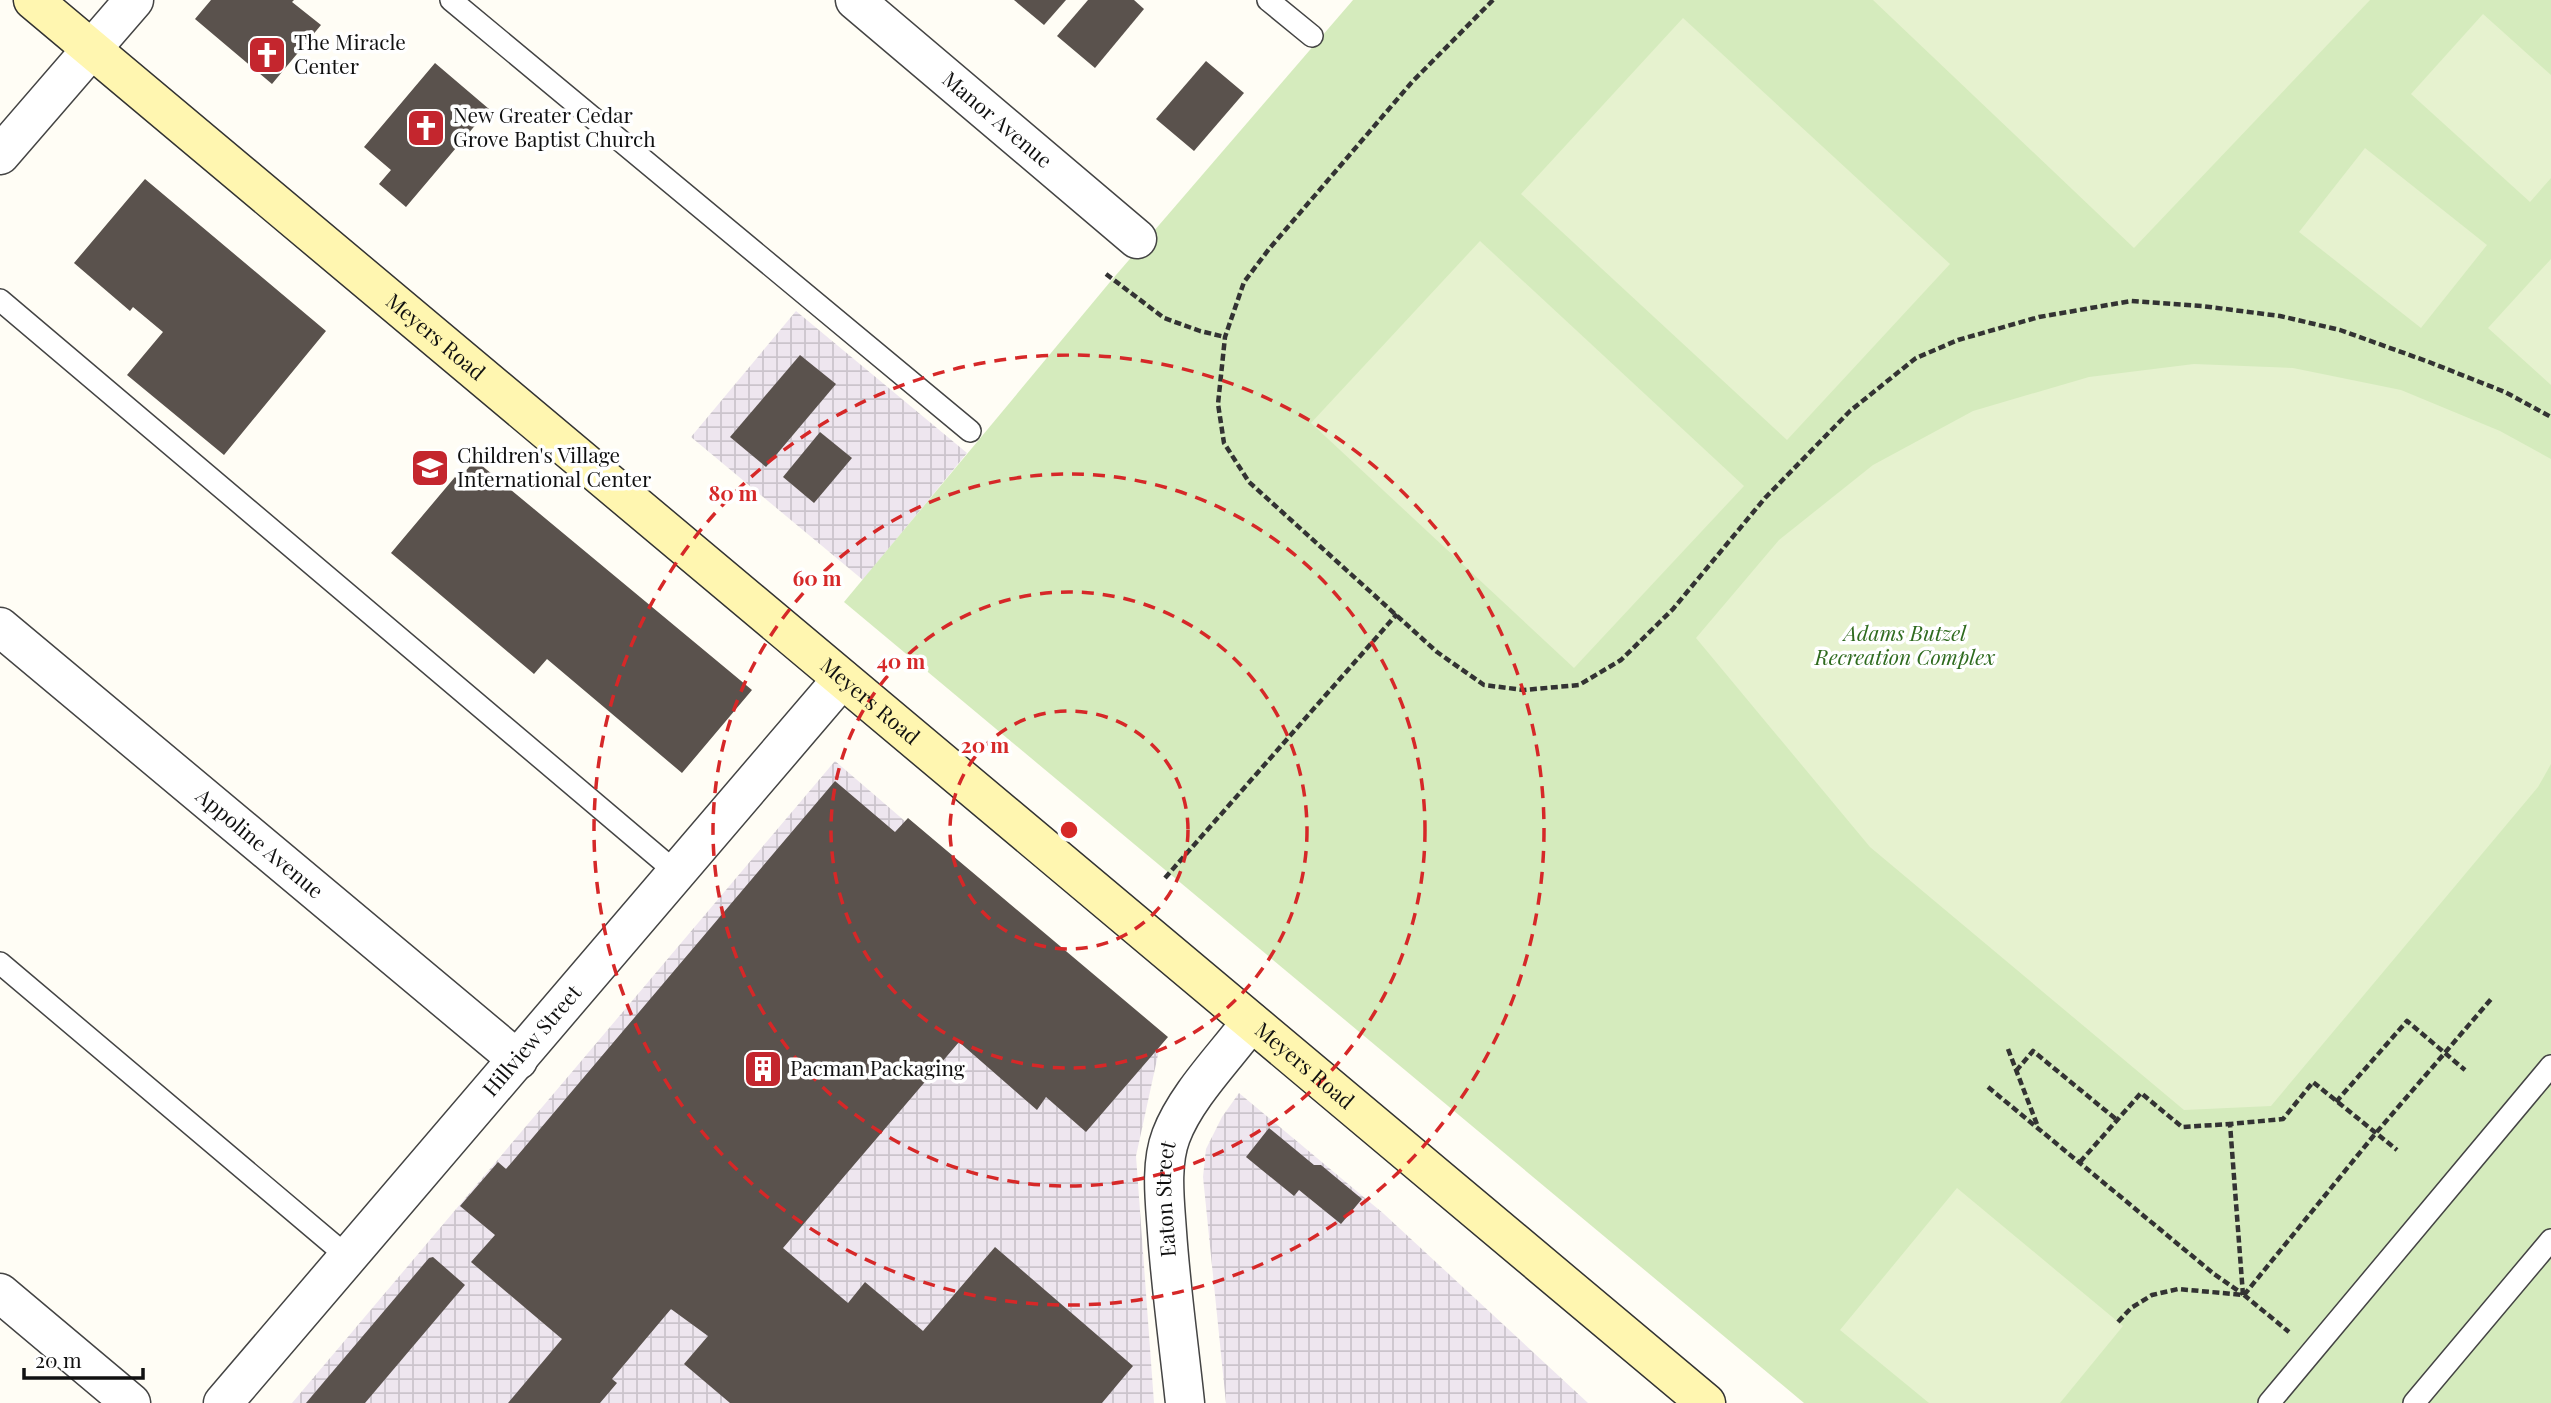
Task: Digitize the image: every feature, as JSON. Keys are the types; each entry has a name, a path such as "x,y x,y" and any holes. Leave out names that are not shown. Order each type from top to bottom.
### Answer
{"street":[{"name":"Meyers Road","path":"33,0 1706,1403"},
{"path":"0,155 134,0"},
{"name":"Manor Avenue","path":"855,0 1137,239"},
{"name":"Appoline Avenue","path":"0,627 518,1060"},
{"name":"Hillview Street","path":"223,1403 842,679"},
{"name":"Eaton Street","path":"1185,1403 1169,1259 1165,1200 1166,1156 1183,1111 1251,1022"},
{"path":"0,1293 131,1403"}],"lane":[{"path":"451,0 970,431"},
{"path":"1268,0 1312,36"},
{"path":"0,300 677,873"},
{"path":"0,962 348,1257"},
{"path":"2269,1403 2548,1075"},
{"path":"2414,1403 2551,1240"}],"path":[{"path":"1493,0 1412,82 1244,282 1225,337 1218,404 1224,443 1249,482 1437,652 1484,685 1524,690 1579,685 1621,660 1673,609 1765,498 1850,411 1916,358 1958,340 2039,317 2131,301 2202,306 2280,316 2340,330 2505,392 2551,417"},
{"path":"1106,274 1164,318 1225,337"},
{"path":"1165,878 1396,614"},
{"path":"2244,1295 2375,1134 2492,998"},
{"path":"2336,1102 2407,1021 2465,1070"},
{"path":"2008,1049 2038,1128"},
{"path":"2016,1071 2033,1051 2117,1120"},
{"path":"2080,1163 2141,1093 2182,1127 2230,1124 2283,1119 2314,1082 2397,1150"},
{"path":"1989,1087 2214,1274 2312,1350"},
{"path":"2230,1124 2244,1295"},
{"path":"2118,1322 2131,1308 2152,1294 2178,1289 2244,1295"}],"shaded area":[{"path":"796,311 967,453 863,580 691,437"},
{"name":"Pacman Packaging","path":"835,761 1161,1041 1136,1156 1154,1403 292,1403"},
{"path":"1239,1093 1384,1214 1588,1403 1226,1403 1203,1177 1206,1149 1222,1117"}],"green space":[{"name":"Adams Butzel Recreation Complex","path":"1353,0 2551,0 2551,1403 1804,1403 844,602 1110,282"},
{"path":"1873,0 2370,0 2134,248"},
{"path":"2483,14 2551,75 2551,178 2530,202 2411,94"},
{"path":"1683,18 1950,264 1787,440 1521,194"},
{"path":"2365,148 2487,245 2421,328 2299,232"},
{"path":"1480,241 1744,486 1574,668 1311,423"},
{"path":"2551,259 2551,385 2488,328"},
{"path":"2194,364 2293,368 2401,390 2500,431 2551,459 2551,764 2538,787 2271,1106 2184,1110 1870,847 1696,638 1779,540 1873,465 1973,411 2089,377"},
{"path":"1957,1188 2123,1326 2060,1403 1929,1403 1840,1330"}],"building":[{"name":"The Miracle Center","path":"211,0 294,0 292,2 321,25 272,84 195,19"},
{"path":"1014,0 1066,0 1044,25"},
{"path":"1088,0 1134,0 1144,9 1095,68 1057,36"},
{"path":"1206,61 1244,93 1194,151 1156,119"},
{"name":"New Greater Cedar Grove Baptist Church","path":"435,63 489,109 406,207 379,184 391,170 364,147"},
{"path":"145,179 326,331 224,455 127,375 163,332 133,307 130,311 74,263"},
{"path":"800,355 836,384 766,467 730,437"},
{"path":"820,432 852,458 814,503 783,477"},
{"path":"475,460 752,690 682,773 547,659 534,674 391,553 455,477 458,480"},
{"name":"Pacman Packaging","path":"835,781 895,832 908,818 1168,1037 1086,1132 1046,1097 1037,1110 959,1042 783,1248 848,1303 865,1282 923,1331 995,1247 1133,1366 1102,1403 730,1403 684,1364 708,1336 671,1309 612,1379 617,1383 600,1403 508,1403 562,1339 471,1262 495,1235 460,1206 498,1162 506,1169"},
{"path":"1269,1128 1314,1165 1321,1165 1362,1199 1341,1224 1299,1190 1294,1196 1246,1157"},
{"path":"433,1257 465,1285 365,1403 306,1403 429,1258"}],"place":[{"name":"The Miracle Center","path":"267,55"},
{"name":"New Greater Cedar Grove Baptist Church","path":"426,128"},
{"name":"Children's Village International Center","path":"430,468"},
{"name":"Pacman Packaging","path":"763,1069"}]}
